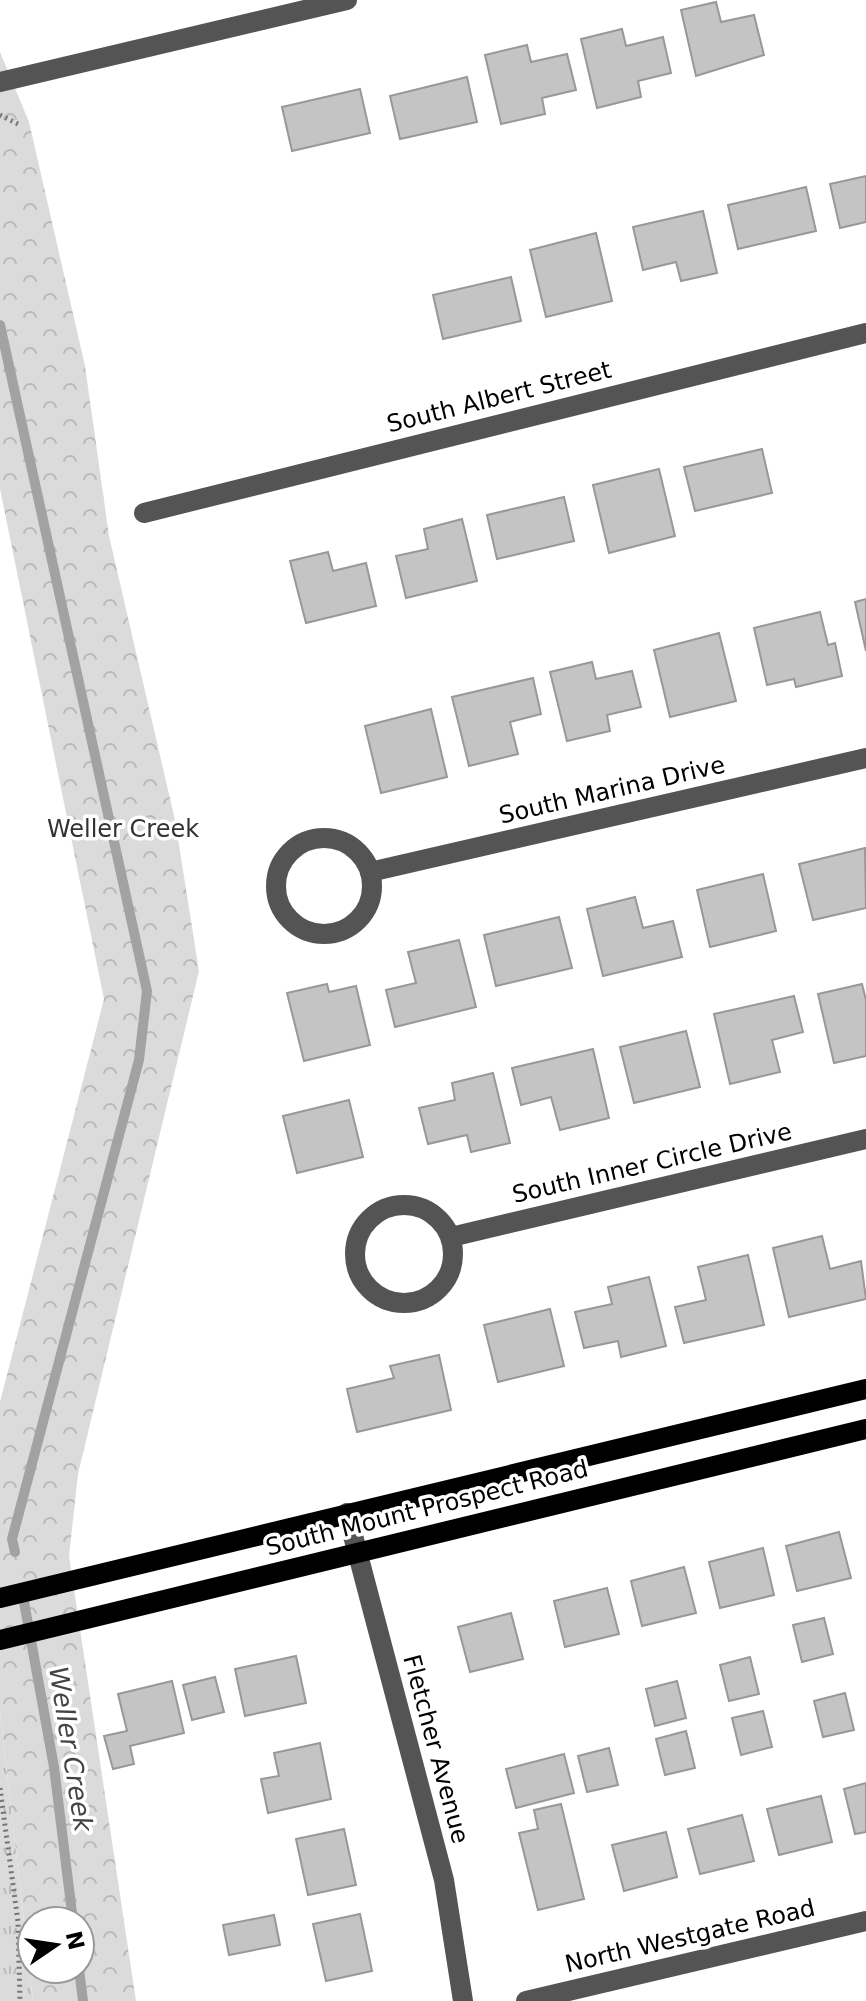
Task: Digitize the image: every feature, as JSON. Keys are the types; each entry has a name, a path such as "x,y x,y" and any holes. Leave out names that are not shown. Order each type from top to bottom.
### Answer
{"main road":[{"name":"South Mount Prospect Road","path":"0,1598 866,1389"},
{"name":"South Mount Prospect Road","path":"0,1640 866,1429"}],"street":[{"path":"0,82 347,0"},
{"name":"South Albert Street","path":"144,513 866,333"},
{"name":"South Marina Drive","path":"370,872 866,758"},
{"path":"330,837 344,841 365,859 370,872 372,888 360,918 332,933 301,928 288,918 279,904 277,874 291,850 302,842 330,837"},
{"name":"South Inner Circle Drive","path":"451,1237 866,1139"},
{"path":"399,1205 430,1212 451,1237 454,1253 444,1284 417,1302 385,1300 361,1278 355,1246 370,1218 383,1209 399,1205"},
{"name":"Fletcher Avenue","path":"347,1513 444,1880 463,2001"},
{"name":"North Westgate Road","path":"526,2001 866,1921"}],"path":[{"path":"0,115 18,124"},
{"path":"0,1788 18,1922 20,2001"}],"green space":[{"name":"Weller Creek","path":"0,52 29,122 85,366 109,536 175,820 199,971 78,1474 69,1556 136,2001 33,2001 31,1985 96,1985 96,1905 22,1905 0,1711 0,1402 104,999 0,489"},
{"path":"0,1711 22,1905 16,1905 16,1985 31,1985 33,2001 0,2001"}],"building":[{"path":"716,2 721,22 754,15 764,55 696,76 681,10"},
{"path":"622,29 626,46 663,37 671,73 638,81 641,97 597,108 581,39"},
{"path":"527,45 531,62 567,54 576,90 542,98 545,114 501,124 485,55"},
{"path":"467,77 477,122 400,139 390,96"},
{"path":"360,89 370,133 292,151 282,107"},
{"path":"866,176 866,222 840,228 830,184"},
{"path":"806,187 816,231 738,249 728,205"},
{"path":"703,211 717,273 681,281 676,262 643,270 633,227"},
{"path":"596,233 612,301 546,317 530,250"},
{"path":"511,277 521,321 443,339 433,295"},
{"path":"762,449 772,493 695,511 684,467"},
{"path":"659,469 675,536 609,553 593,485"},
{"path":"564,497 574,541 497,559 487,515"},
{"path":"462,519 477,581 406,598 396,556 428,549 424,529"},
{"path":"328,552 333,571 366,563 376,606 306,623 290,561"},
{"path":"866,599 866,651 855,602"},
{"path":"820,612 828,645 835,643 842,676 796,687 794,679 767,685 754,628"},
{"path":"719,633 736,701 670,717 654,650"},
{"path":"592,662 596,679 632,671 641,707 607,715 610,731 567,741 550,672"},
{"path":"533,678 541,714 510,722 518,754 469,766 452,697"},
{"path":"431,709 447,777 381,793 365,726"},
{"path":"865,848 866,908 813,920 799,864"},
{"path":"763,874 776,931 710,947 697,890"},
{"path":"635,897 643,928 673,921 682,957 603,976 587,909"},
{"path":"559,917 572,968 496,986 484,935"},
{"path":"459,940 476,1007 395,1027 386,990 416,983 408,952"},
{"path":"327,984 329,992 356,986 370,1045 304,1061 287,993"},
{"path":"862,984 866,1000 866,1056 834,1063 818,994"},
{"path":"794,996 803,1032 772,1040 780,1072 730,1084 714,1014"},
{"path":"686,1031 700,1087 634,1103 620,1047"},
{"path":"593,1049 609,1118 560,1130 551,1097 521,1105 512,1068"},
{"path":"493,1073 510,1143 471,1152 467,1135 428,1144 419,1108 455,1100 452,1083"},
{"path":"349,1100 363,1157 297,1173 283,1116"},
{"path":"822,1236 830,1269 861,1261 866,1299 789,1317 773,1248"},
{"path":"748,1255 764,1325 684,1343 675,1307 706,1300 698,1267"},
{"path":"649,1277 666,1346 621,1357 618,1341 584,1348 575,1312 612,1304 608,1287"},
{"path":"550,1309 564,1366 498,1382 484,1325"},
{"path":"439,1355 451,1410 357,1432 347,1389 394,1378 390,1366"},
{"path":"839,1532 851,1578 797,1591 786,1546"},
{"path":"763,1548 774,1595 720,1608 709,1562"},
{"path":"684,1567 696,1613 642,1626 631,1581"},
{"path":"607,1588 619,1634 565,1647 554,1601"},
{"path":"511,1613 523,1659 470,1672 458,1627"},
{"path":"824,1618 833,1654 802,1662 793,1625"},
{"path":"296,1656 306,1703 245,1716 235,1669"},
{"path":"750,1657 759,1694 729,1701 720,1665"},
{"path":"215,1677 224,1712 192,1720 183,1685"},
{"path":"172,1681 184,1733 130,1746 134,1764 113,1769 104,1736 127,1731 118,1694"},
{"path":"677,1681 686,1718 655,1726 646,1689"},
{"path":"845,1693 854,1730 823,1737 814,1701"},
{"path":"763,1711 772,1747 741,1755 732,1718"},
{"path":"686,1731 695,1768 665,1775 656,1739"},
{"path":"320,1743 331,1799 268,1813 261,1779 279,1776 274,1753"},
{"path":"609,1748 618,1785 587,1792 578,1756"},
{"path":"564,1754 574,1793 516,1808 506,1769"},
{"path":"866,1783 866,1832 855,1834 844,1789"},
{"path":"821,1796 832,1842 779,1855 767,1809"},
{"path":"561,1804 584,1899 538,1910 519,1833 538,1829 534,1810"},
{"path":"742,1815 754,1861 700,1874 688,1829"},
{"path":"344,1829 356,1885 308,1895 296,1839"},
{"path":"666,1832 677,1877 624,1891 612,1845"},
{"path":"360,1914 372,1971 326,1981 313,1924"},
{"path":"274,1915 280,1945 229,1955 223,1925"}],"waterway":[{"name":"Weller Creek","path":"0,325 147,991 139,1060 12,1539 15,1552"},
{"name":"Weller Creek","path":"22,1591 54,1767 71,1905"},
{"name":"Weller Creek","path":"81,1985 83,2001"}]}
